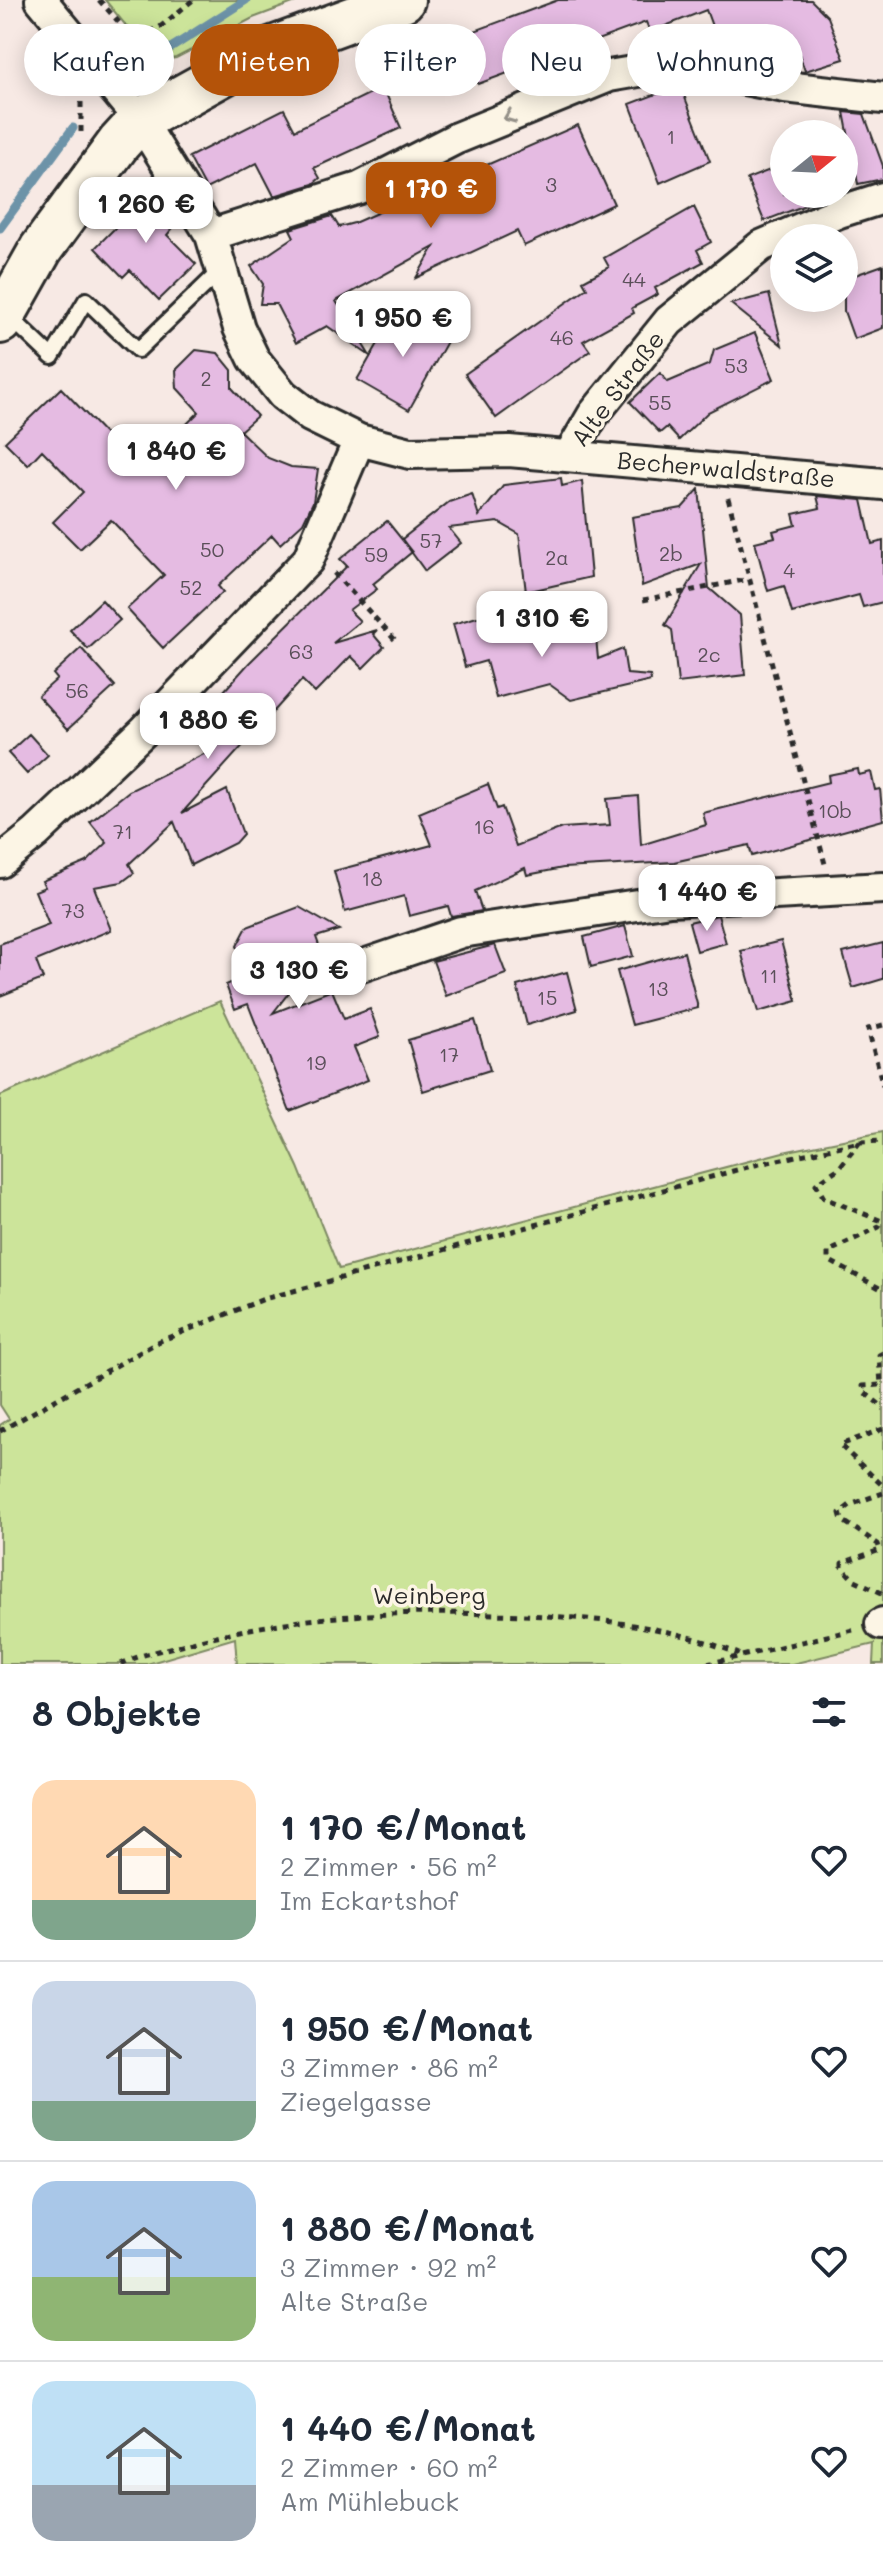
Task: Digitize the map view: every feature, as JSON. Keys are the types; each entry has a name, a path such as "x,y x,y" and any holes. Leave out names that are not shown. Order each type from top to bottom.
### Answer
{"main road":[{"path":"3,317 41,249 140,120 173,99 265,51 403,0"}],"street":[{"name":"Alte Straße","path":"41,0 61,24"},
{"path":"211,235 359,188 457,138 609,76 673,65 785,87 883,98"},
{"name":"Alte Straße","path":"120,96 140,120 211,235 239,328 266,378 310,416 359,440 410,453 509,451 569,456 601,404 669,321 761,246 839,212 883,198"},
{"path":"0,862 36,833 145,730 308,560 359,440"},
{"name":"Becherwaldstraße","path":"569,456 883,484"},
{"path":"358,967 476,930 670,900 883,888"}],"lane":[{"path":"3,317 52,357 86,300 138,350 221,270"}],"path":[{"path":"99,0 120,24"},
{"path":"164,24 193,0"},
{"path":"724,484 832,891"},
{"path":"327,565 395,640"},
{"path":"643,600 749,579"},
{"path":"883,1025 868,1029 883,1086"},
{"path":"0,1431 160,1341 264,1299 755,1165 860,1142 883,1141"},
{"path":"860,1142 839,1168 816,1184 824,1198 882,1221 879,1227 828,1252 828,1260 883,1290"},
{"path":"883,1353 879,1355 881,1385 863,1386 865,1393 883,1407"},
{"path":"883,1429 840,1445 883,1486"},
{"path":"883,1493 850,1505 840,1513 842,1520 878,1544 880,1550 842,1563 842,1567 853,1579 883,1594"},
{"name":"Weinberg","path":"121,1664 211,1637 316,1616 419,1612 576,1617 650,1628 709,1642 739,1654"},
{"path":"707,1664 739,1654 882,1624"}],"green space":[{"path":"105,0 301,0 241,24 190,24 190,51 174,58 174,24 125,24"},
{"path":"220,1001 298,1167 339,1269 783,1152 883,1132 883,1664 873,1664 874,1644 792,1664 237,1664 235,1638 147,1664 0,1664 0,1425 9,1419 0,1405 0,1096"}],"building":[{"path":"558,0 811,0 828,17 844,59 805,71 803,24 711,24 706,10 670,24 627,24 627,29 611,35 611,24 502,24 502,75 486,81 486,27"},
{"path":"365,96 387,96 401,128 314,168 320,178 313,184 274,196 257,163 206,189 189,157 284,109 295,130"},
{"path":"651,96 684,96 710,161 660,183 630,104"},
{"path":"844,112 864,114 883,166 883,179 858,184 858,120 846,120"},
{"path":"578,125 614,204 524,246 517,231 416,278 434,247 336,301 370,356 327,326 296,343 276,304 260,304 263,284 251,266 294,237 290,229 332,216 339,227 354,223"},
{"path":"770,170 770,208 798,208 764,221 747,179"},
{"path":"148,185 168,205 158,215 172,229 167,235 196,264 159,300 130,270 123,277 95,248 120,223 115,217"},
{"path":"694,207 711,242 697,250 703,262 655,288 658,294 632,308 634,313 583,341 590,351 496,418 465,374 587,288 583,281 609,267 604,258"},
{"path":"883,265 883,328 854,339 844,312 858,312 858,274"},
{"path":"769,294 770,312 774,312 782,345 731,304"},
{"path":"398,309 449,338 409,410 357,380"},
{"path":"755,333 774,379 708,412 679,440 667,427 660,433 630,402 660,373 668,382 710,364 714,350"},
{"path":"196,350 218,353 232,370 232,388 257,416 240,431 268,458 291,467 318,469 313,502 303,523 280,544 272,535 218,586 223,592 163,648 127,609 164,575 111,520 80,549 53,522 83,492 42,450 28,465 5,442 61,388 140,470 199,412 177,388 176,370"},
{"path":"561,478 562,486 582,481 591,577 526,592 519,534 498,522 449,528 461,543 425,571 402,539 449,502 472,494 479,516 504,485"},
{"path":"699,489 709,588 740,615 745,675 678,683 672,630 665,625 701,564 642,586 632,517 682,508"},
{"path":"817,496 862,500 872,544 883,541 883,602 863,607 859,595 792,613 784,586 768,591 755,542 775,537 773,531 796,525 793,514 820,508"},
{"path":"387,521 412,552 373,584 377,589 349,610 360,621 333,643 377,630 373,634 384,647 363,668 351,656 315,693 302,680 182,813 227,790 243,834 235,843 191,865 174,822 129,864 134,873 122,882 94,887 111,930 36,961 43,979 0,996 0,944 49,925 35,891 45,887 42,881 87,862 107,843 90,822 129,791 212,750 189,730 249,663 347,566 340,559"},
{"path":"102,600 120,620 88,649 70,630"},
{"path":"477,617 563,632 595,626 598,659 623,649 627,674 650,676 651,681 571,700 549,684 496,698 486,661 465,667 453,624"},
{"path":"81,648 115,686 68,729 38,696 57,679 53,674"},
{"path":"29,734 48,755 27,774 8,753"},
{"path":"858,769 859,775 871,772 875,790 880,789 883,820 752,856 749,845 674,862 563,868 527,875 525,868 475,891 482,911 451,916 448,906 409,916 404,896 345,912 334,871 432,845 419,813 488,784 497,809 502,807 516,846 562,828 610,825 607,799 638,796 641,845 706,825 703,813 829,782 828,775"},
{"path":"299,907 339,930 316,937 321,951 273,1013 332,990 344,1019 370,1009 380,1037 354,1047 368,1080 290,1111 248,1004 235,1009 226,985 249,975 237,946 247,927"},
{"path":"718,915 726,943 697,951 689,922"},
{"path":"625,926 633,956 591,967 584,937"},
{"path":"781,941 797,1001 758,1012 741,951"},
{"path":"883,943 883,979 853,988 843,953"},
{"path":"495,945 506,974 446,996 433,961"},
{"path":"684,952 698,1008 632,1025 617,971"},
{"path":"567,972 577,1010 527,1025 517,986"},
{"path":"475,1020 490,1070 423,1091 408,1040"}],"waterway":[{"path":"174,46 246,0"},
{"path":"0,228 73,128"}]}
